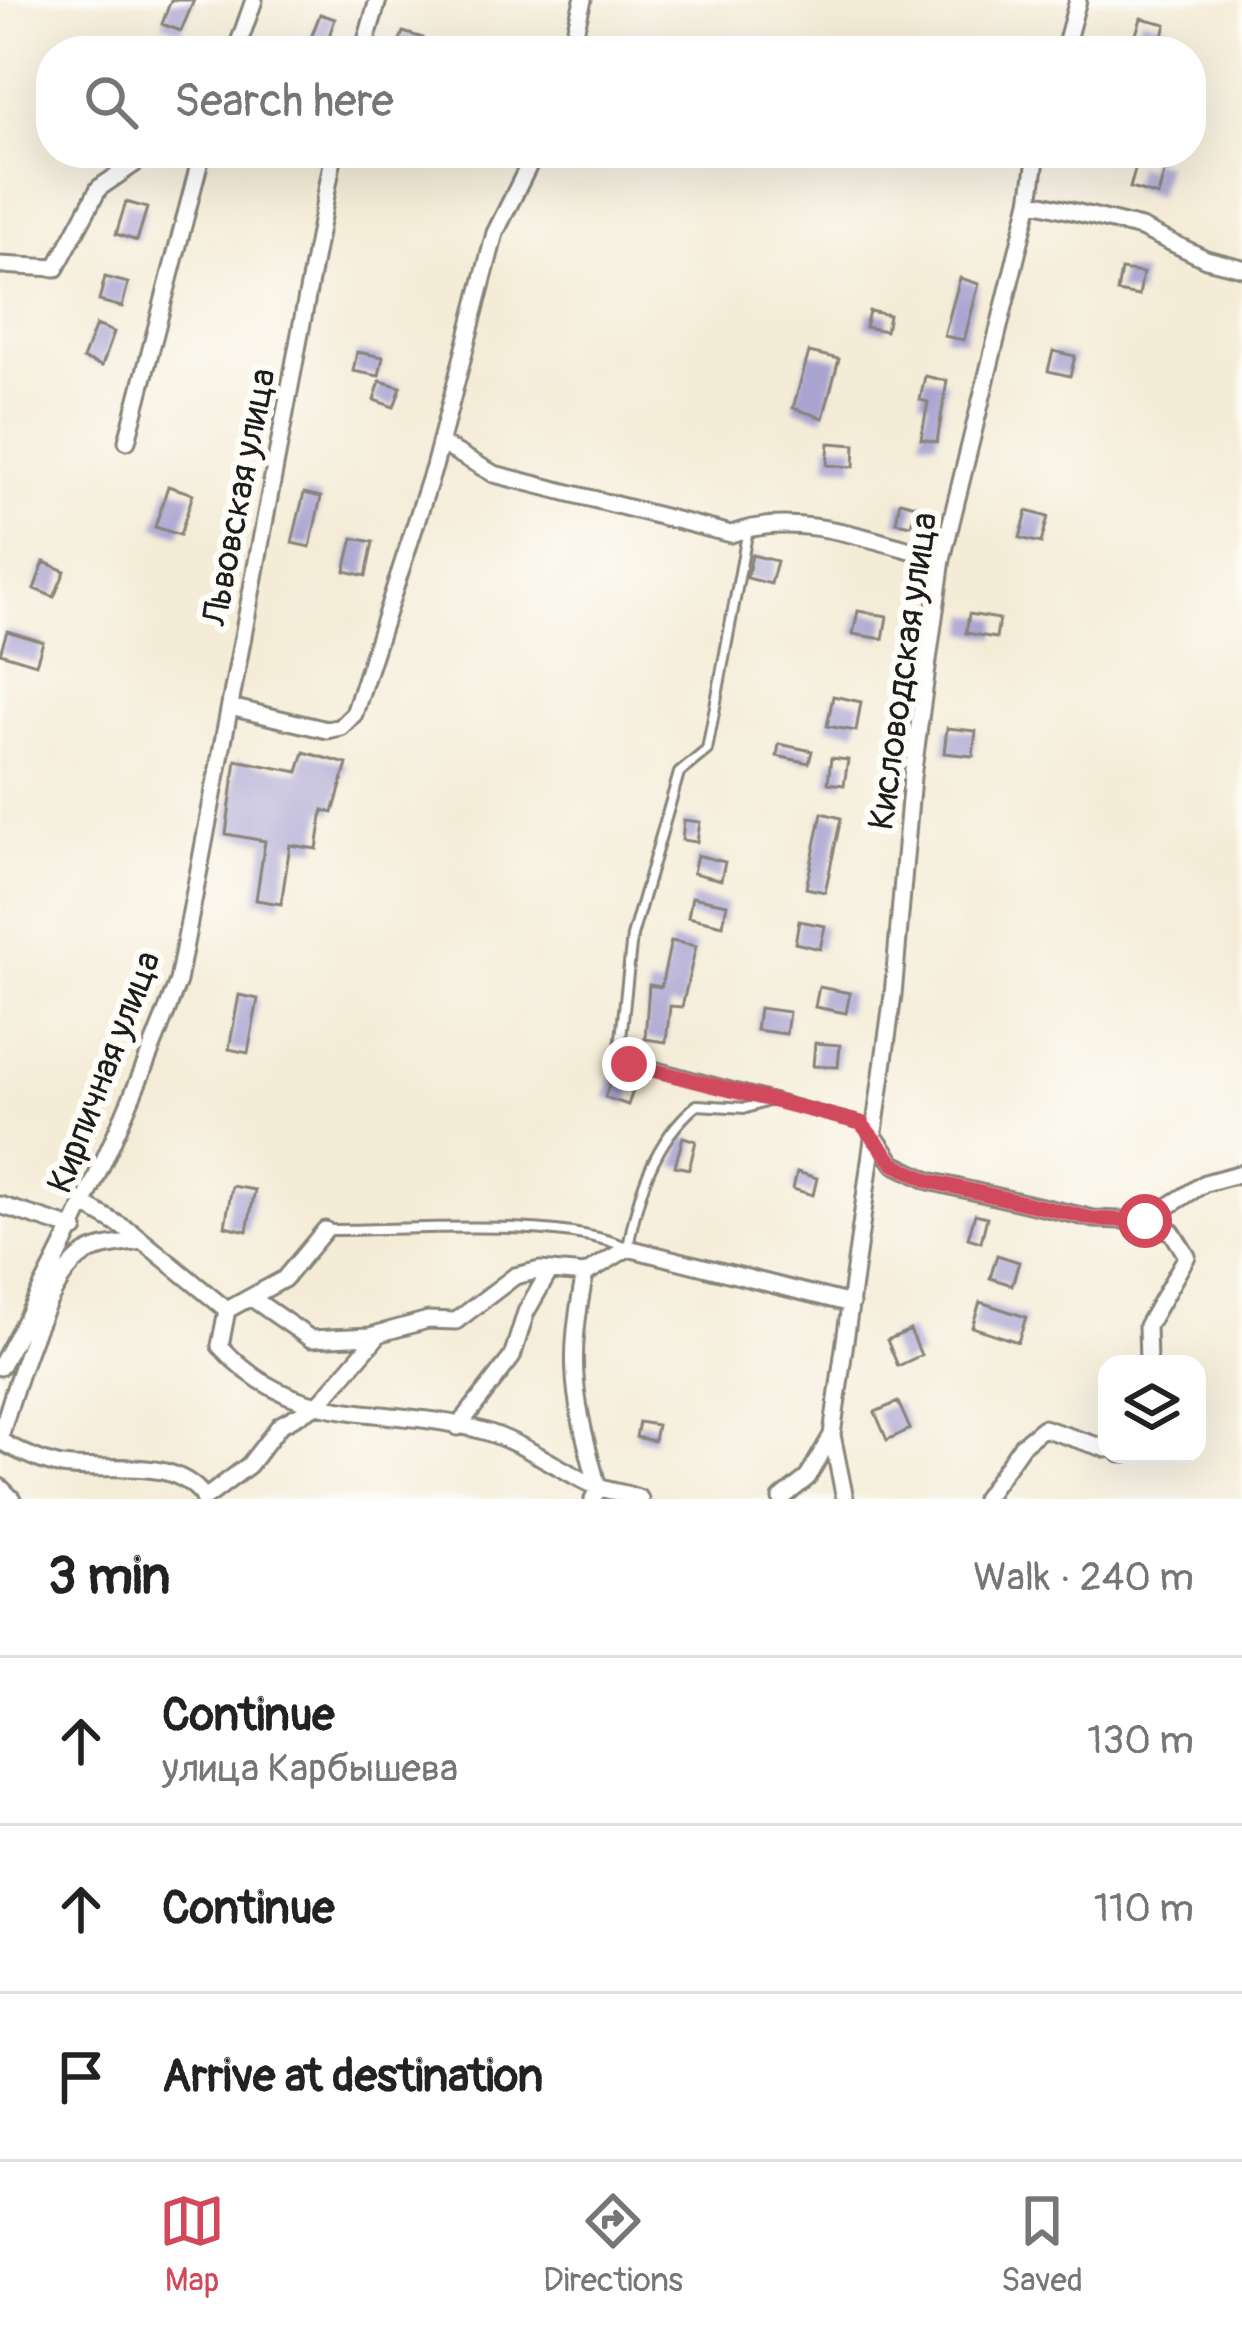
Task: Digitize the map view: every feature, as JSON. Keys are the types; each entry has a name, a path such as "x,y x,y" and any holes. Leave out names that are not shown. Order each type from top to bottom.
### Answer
{"street":[{"path":"241,36 254,0"},
{"path":"367,36 378,0"},
{"path":"574,36 583,0"},
{"path":"1068,36 1078,0"},
{"path":"0,265 56,268 99,188 128,168"},
{"path":"127,441 198,168"},
{"name":"Львовская улица","path":"202,853 331,168"},
{"path":"230,707 327,730 341,727 354,714 440,442 495,233 528,168"},
{"name":"Кисловодская улица","path":"832,1435 942,559 1035,168"},
{"path":"1030,201 1141,228 1206,259 1242,268"},
{"path":"440,442 512,478 731,534 762,522 844,533 942,559"},
{"name":"Кирпичная улица","path":"0,1367 75,1229 178,981 202,853"},
{"path":"872,1133 894,1164 929,1181 1094,1219 1145,1221 1172,1232 1187,1256 1147,1326 1148,1355"},
{"path":"1145,1221 1205,1183 1242,1173"},
{"path":"0,1205 75,1229"},
{"path":"85,1205 142,1240 227,1310"},
{"path":"227,1310 284,1280 326,1230"},
{"path":"142,1240 86,1253 62,1279 23,1363 0,1439 60,1466 154,1469 192,1480 205,1499 249,1465 280,1425 319,1404 380,1334"},
{"path":"253,1300 310,1339 380,1334 428,1320 456,1321 515,1276 585,1274 628,1248 851,1304"},
{"path":"458,1427 512,1357 526,1312 549,1272"},
{"path":"585,1274 574,1324 572,1389 596,1493"},
{"path":"227,1310 220,1346 242,1371 274,1391 319,1404 484,1431 542,1454 596,1493 640,1499"},
{"path":"984,1499 1022,1445 1043,1428 1098,1446"},
{"path":"781,1499 807,1478 832,1435"},
{"path":"832,1435 845,1499"},
{"path":"0,1487 12,1499"}],"lane":[{"path":"748,527 707,750 680,773 632,936 619,1057 629,1064 861,1123 872,1133"},
{"path":"326,1230 548,1232 602,1236 628,1248 637,1198 673,1125 697,1106 746,1108 776,1099"}],"building":[{"path":"171,0 194,0 181,31 162,24"},
{"path":"320,14 335,19 329,36 312,36"},
{"path":"1141,18 1166,24 1163,36 1136,36"},
{"path":"1135,168 1165,168 1158,196 1130,188"},
{"path":"126,202 147,208 137,241 116,234"},
{"path":"1121,270 1143,273 1139,296 1117,292"},
{"path":"105,277 128,283 122,307 99,301"},
{"path":"960,278 979,284 964,340 944,336"},
{"path":"869,311 889,315 886,331 865,327"},
{"path":"96,325 114,332 102,366 83,359"},
{"path":"1053,351 1075,356 1070,376 1048,371"},
{"path":"357,352 383,357 379,376 353,371"},
{"path":"809,352 839,359 823,418 793,408"},
{"path":"925,376 947,381 937,442 921,439 928,402 920,400"},
{"path":"380,381 401,387 394,407 374,400"},
{"path":"829,443 855,445 854,467 827,465"},
{"path":"168,486 193,494 180,535 155,527"},
{"path":"304,493 321,497 310,547 292,543"},
{"path":"900,501 916,505 911,525 896,522"},
{"path":"1027,511 1048,517 1041,543 1020,538"},
{"path":"353,538 373,542 366,576 345,571"},
{"path":"752,555 777,561 771,584 747,578"},
{"path":"44,562 65,571 54,597 34,589"},
{"path":"858,611 887,616 883,639 853,634"},
{"path":"969,614 999,619 996,638 966,633"},
{"path":"7,631 43,642 36,664 0,653"},
{"path":"833,696 861,702 856,731 827,726"},
{"path":"947,728 976,731 973,756 944,753"},
{"path":"779,744 812,751 809,763 777,756"},
{"path":"304,752 347,764 333,813 323,810 317,849 290,845 281,904 256,900 265,841 226,834 236,760 298,772"},
{"path":"831,758 848,760 844,785 828,783"},
{"path":"822,813 841,818 825,892 806,888"},
{"path":"684,820 700,822 697,842 682,840"},
{"path":"697,855 725,862 721,880 693,873"},
{"path":"692,897 727,904 723,925 688,917"},
{"path":"799,921 825,926 820,949 795,943"},
{"path":"671,941 696,946 682,1007 670,1006 666,1042 645,1039 649,985 661,987"},
{"path":"819,987 850,993 846,1013 815,1007"},
{"path":"239,995 258,999 248,1053 229,1049"},
{"path":"759,1008 789,1012 786,1034 756,1030"},
{"path":"815,1043 840,1045 838,1067 813,1066"},
{"path":"612,1077 635,1085 628,1105 605,1097"},
{"path":"683,1137 696,1141 689,1169 675,1166"},
{"path":"797,1172 817,1178 813,1195 793,1189"},
{"path":"232,1186 255,1190 247,1231 225,1226"},
{"path":"975,1214 987,1217 981,1242 968,1238"},
{"path":"997,1255 1019,1262 1012,1285 990,1278"},
{"path":"980,1302 1026,1317 1018,1342 972,1327"},
{"path":"910,1330 921,1355 898,1366 887,1340"},
{"path":"898,1402 910,1429 887,1440 875,1412"},
{"path":"639,1422 657,1425 654,1441 636,1437"}],"route":[{"path":"629,1064 861,1123 894,1164 929,1181 1094,1219 1145,1221"}]}
